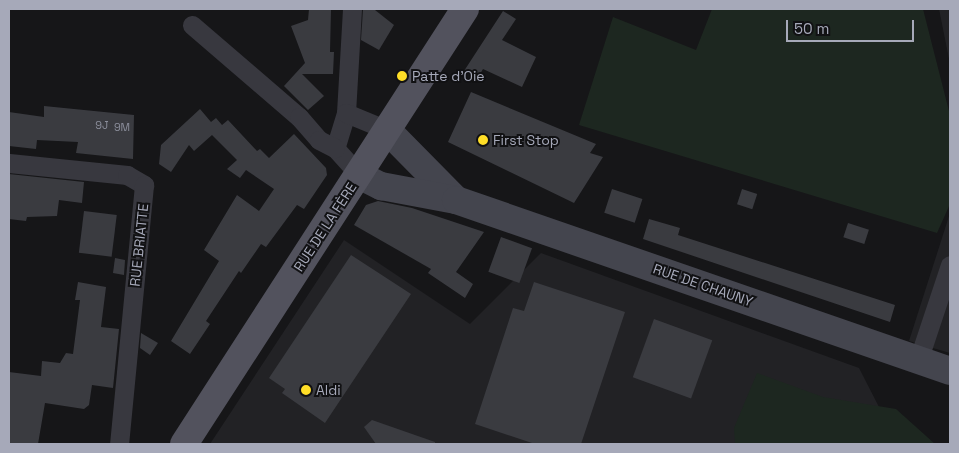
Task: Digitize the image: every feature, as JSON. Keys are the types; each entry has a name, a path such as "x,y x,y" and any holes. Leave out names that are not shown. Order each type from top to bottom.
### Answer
{"main road":[{"name":"RUE DE LA FÈRE","path":"184,444 466,9"}],"street":[{"path":"335,148 346,113 352,9"},
{"path":"192,25 298,117 319,140 335,148 358,174"},
{"path":"346,113 387,130"},
{"name":"RUE DE CHAUNY","path":"387,130 456,200"},
{"name":"RUE BRIATTE","path":"9,163 134,176 144,185 119,444"},
{"name":"RUE DE CHAUNY","path":"358,174 381,186 456,200 918,362 950,371"},
{"path":"918,362 950,264"}],"shaded area":[{"path":"712,9 923,9 950,115 950,204 937,233 579,125 613,17 696,50"},
{"path":"939,9 950,9 950,64"},
{"path":"950,213 950,353 909,341"},
{"path":"344,240 470,324 541,253 859,368 898,444 210,444"},
{"path":"757,373 823,397 896,409 935,444 735,444 734,428"}],"building":[{"path":"309,9 331,9 330,52 334,52 333,74 302,74 324,96 308,110 284,86 305,63 291,26 308,20"},
{"path":"363,9 375,10 394,25 379,50 361,40"},
{"path":"503,11 516,19 502,40 536,57 522,87 483,69 477,79 464,71"},
{"path":"471,92 596,144 590,153 603,157 574,203 448,142"},
{"path":"44,106 134,115 133,159 76,153 78,142 37,140 36,149 9,146 9,112 44,117"},
{"path":"200,109 211,122 216,118 222,125 228,120 257,151 260,149 269,158 294,134 326,168 327,175 304,209 297,205 266,247 261,244 241,273 239,271 206,321 210,324 190,354 171,341 219,261 204,250 237,195 259,211 274,189 246,170 240,178 227,169 237,160 212,135 194,151 189,145 171,172 159,164 161,145"},
{"path":"9,174 84,182 82,203 59,200 57,216 27,217 26,221 9,219"},
{"path":"612,189 642,199 635,223 604,213"},
{"path":"742,189 757,194 752,209 737,204"},
{"path":"378,201 412,208 484,232 456,272 473,284 465,298 428,273 431,269 354,225 366,205"},
{"path":"84,211 117,215 112,257 79,253"},
{"path":"649,219 680,228 678,235 895,305 890,322 643,239"},
{"path":"848,223 869,230 864,244 843,237"},
{"path":"501,237 532,248 519,283 488,272"},
{"path":"351,255 411,294 325,423 282,393 285,389 269,378"},
{"path":"115,258 125,260 124,275 113,273"},
{"path":"78,282 106,287 101,327 119,329 113,388 92,385 89,405 84,409 45,403 38,444 9,444 9,372 41,376 42,361 60,363 66,353 73,354 80,300 75,300"},
{"path":"534,282 625,312 581,444 535,444 475,424 513,308 524,311"},
{"path":"654,319 712,340 691,398 633,377"},
{"path":"141,333 158,343 150,355 140,348"},
{"path":"372,420 435,442 435,444 376,444 364,427"}],"place":[{"name":"Patte d'Oie","path":"402,76"},
{"name":"First Stop","path":"483,140"},
{"name":"Aldi","path":"306,390"}]}
